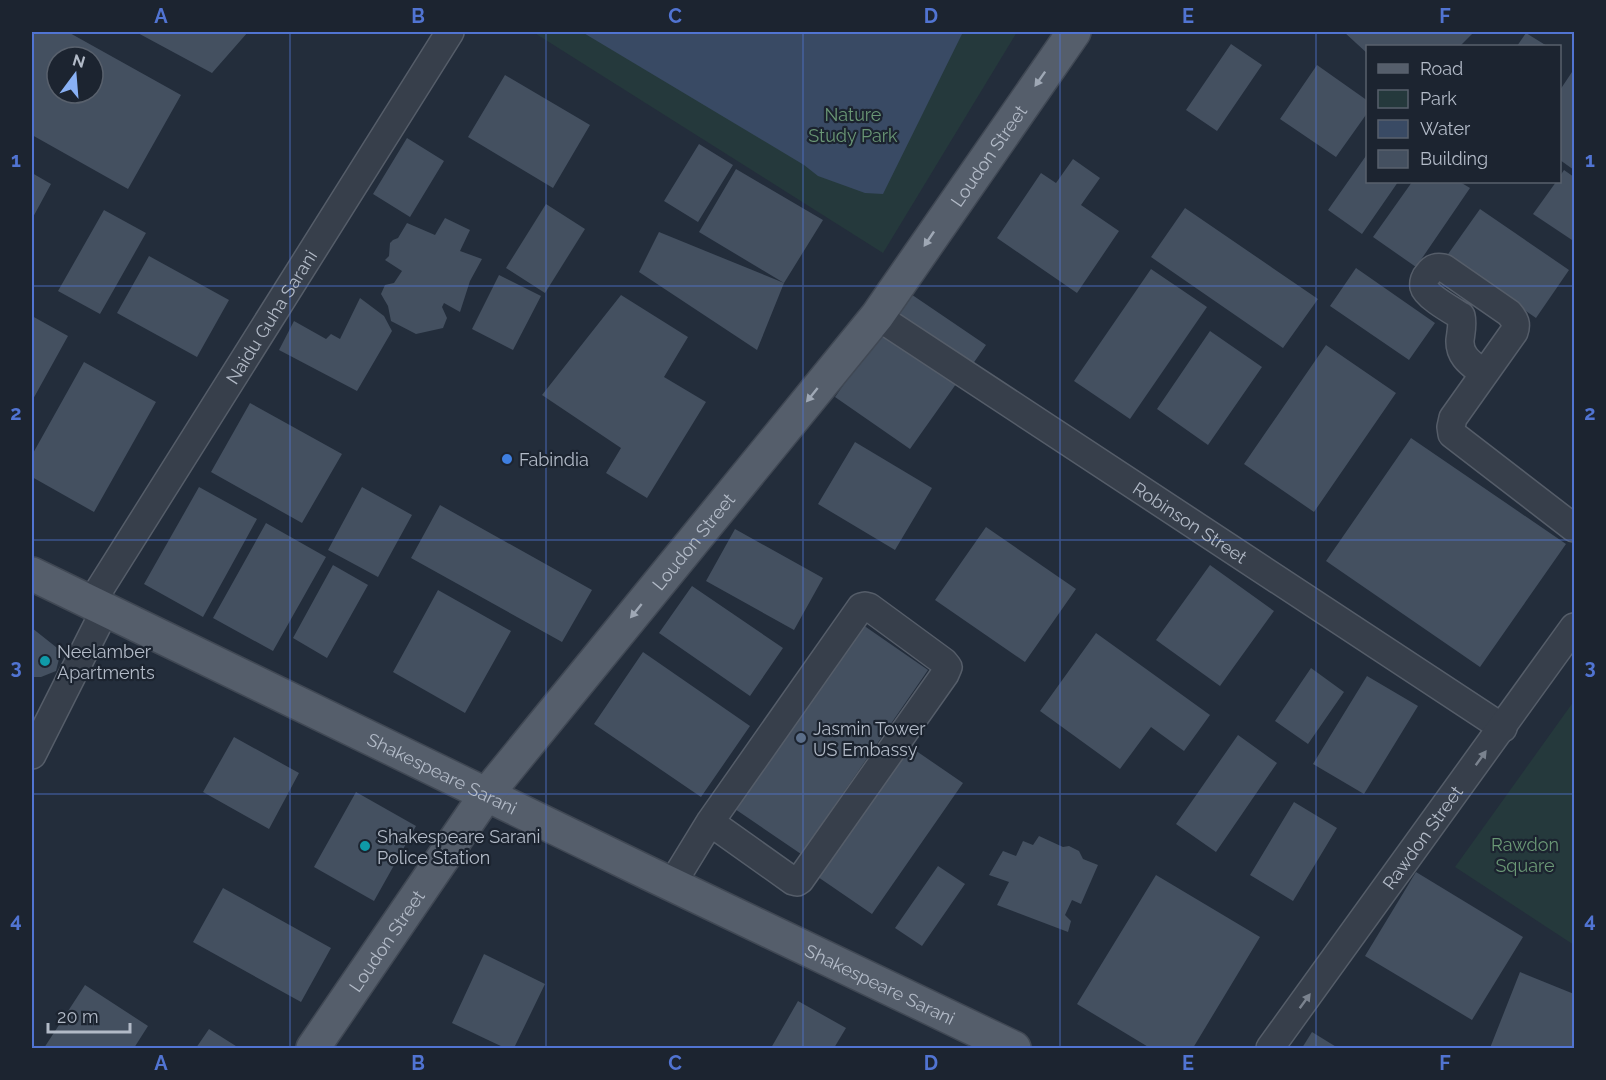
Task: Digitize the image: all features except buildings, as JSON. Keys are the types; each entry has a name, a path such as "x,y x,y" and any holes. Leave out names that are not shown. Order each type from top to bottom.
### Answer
{"main road":[{"name":"Loudon Street","path":"313,1048 486,795 877,316 1074,32"},
{"name":"Shakespeare Sarani","path":"32,574 1014,1048"}],"street":[{"name":"Naidu Guha Sarani","path":"32,755 98,607 450,32"},
{"name":"Robinson Street","path":"877,316 1503,728"},
{"path":"1484,374 1453,418 1452,434 1575,528"},
{"path":"672,884 710,822 861,607 869,607 948,667 797,882 710,822"},
{"name":"Rawdon Street","path":"1270,1048 1575,627"}],"green space":[{"name":"Nature Study Park","path":"533,32 1017,32 883,253"},
{"name":"Rawdon Square","path":"1574,701 1574,945 1455,867"}],"water":[{"name":"Nature Study Park","path":"582,32 963,32 883,194 865,193 818,176 804,165"}],"place":[{"name":"Fabindia","path":"507,459"},
{"name":"Neelamber Apartments","path":"45,661"},
{"name":"Jasmin Tower US Embassy","path":"801,738"},
{"name":"Shakespeare Sarani Police Station","path":"365,846"}]}
